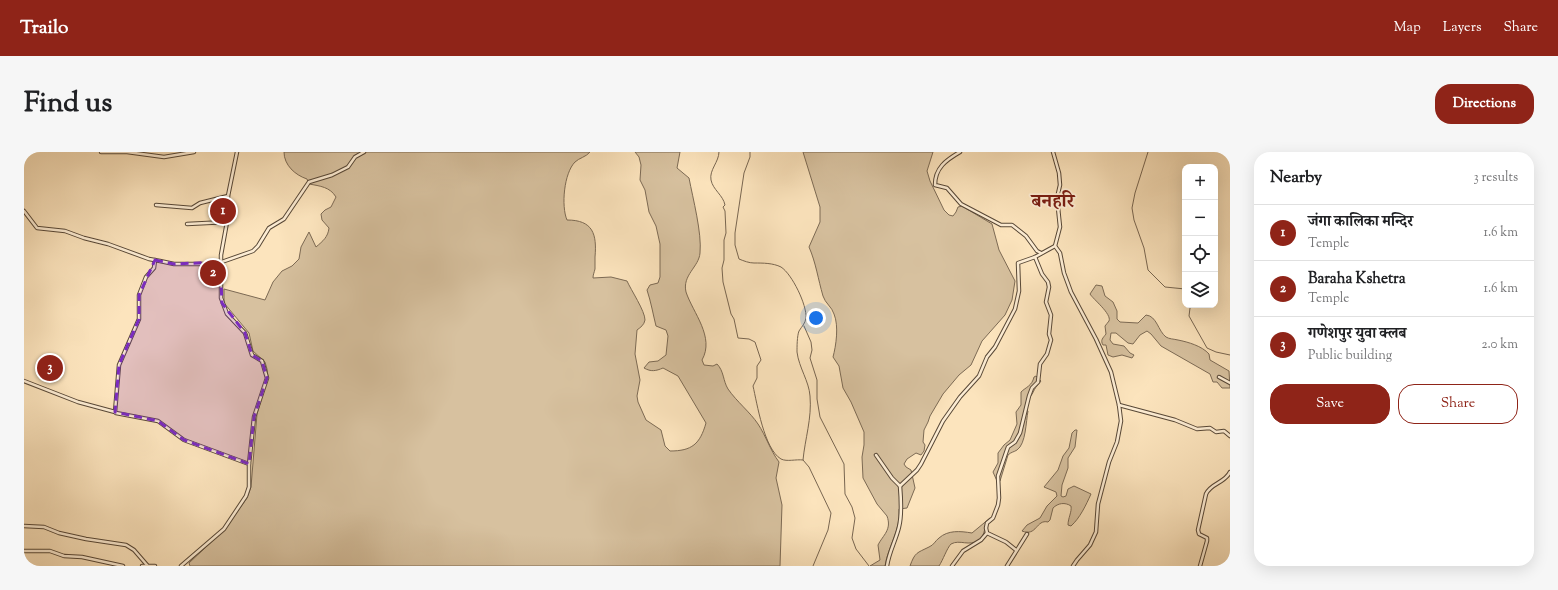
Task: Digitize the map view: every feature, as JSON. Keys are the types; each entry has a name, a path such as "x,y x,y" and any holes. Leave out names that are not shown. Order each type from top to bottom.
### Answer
{"street":[{"path":"101,152 127,152 164,157 194,152"},
{"path":"181,566 224,529 246,496 249,487 249,464 254,418 267,378 262,361 252,355 245,333 227,314 221,298 220,262 228,196 237,152"},
{"path":"352,152 355,157"},
{"path":"24,212 37,228 65,231 155,260 174,264 209,265 253,251 258,246 269,228 284,219 309,182 332,175 348,167 355,157 364,152"},
{"path":"960,152 943,162 935,177 935,185 947,188 961,204 1001,225 1012,224 1026,236 1037,251 1041,253"},
{"path":"900,486 917,470 943,421 960,397 979,376 987,357 995,347 1015,309 1018,299 1018,264 1055,246 1060,227 1057,198 1060,185 1059,173 1053,152"},
{"path":"156,205 192,208 200,203 228,196"},
{"path":"187,224 226,222"},
{"path":"1055,246 1060,253 1064,272 1071,292 1096,339 1111,372 1120,405 1121,421 1119,436 1109,462 1098,504 1096,532 1090,545 1073,566"},
{"path":"952,566 963,551 981,540 987,533 987,523 993,518 998,505 998,476 1008,447 1015,442 1020,433 1029,396 1032,388 1038,382 1040,364 1047,354 1051,340 1051,315 1046,302 1049,287 1048,282 1042,274 1035,257"},
{"path":"115,412 119,365 139,319 139,295 146,277 154,268 155,260"},
{"path":"1219,377 1230,383"},
{"path":"24,381 78,402 116,413 158,421 184,440 249,464"},
{"path":"1120,405 1175,420 1197,429 1210,428 1216,432 1224,431 1230,436"},
{"path":"876,455 892,478 900,486 901,514 899,527 890,551 887,566"},
{"path":"1200,566 1207,538 1199,534 1198,530 1206,494 1208,490 1225,480 1229,476 1230,472"},
{"path":"24,526 44,527 59,533 126,546 134,550 147,565"},
{"path":"987,533 1006,542 1016,550"},
{"path":"1007,566 1027,534"},
{"path":"24,551 50,551 64,556 82,557 123,566"},
{"path":"142,566 155,566"}],"highlighted area":[{"path":"155,260 174,264 220,262 222,303 245,333 252,355 262,361 267,378 254,417 249,464 184,440 158,421 115,412 119,365 139,319 139,295"}],"shaded area":[{"path":"284,152 590,152 575,162 568,174 564,198 565,214 567,220 583,223 592,230 595,242 595,269 593,278 611,277 627,281 638,300 645,320 643,325 637,330 635,354 640,380 637,396 638,402 646,420 661,430 665,446 670,451 678,451 689,448 698,441 706,423 678,376 663,368 654,371 644,368 649,362 658,361 666,355 668,336 666,330 656,326 647,290 650,285 658,283 660,277 660,244 656,226 649,212 645,190 640,180 641,165 639,157 635,152 680,152 677,168 689,178 700,236 699,258 688,276 685,286 689,300 702,325 706,343 702,360 704,365 713,366 717,364 728,389 758,424 779,462 776,478 782,505 780,566 190,566 189,563 224,530 247,498 251,487 257,414 268,377 265,362 253,351 249,333 224,303 224,289 265,300 273,282 282,271 292,266 299,259 301,247 309,232 316,247 328,234 329,228 322,220 321,214 331,207 336,197 328,189 309,184 307,179 294,172 284,157"},
{"path":"803,152 933,152 927,171 930,181 944,210 949,215 953,216 958,207 962,206 992,224 999,250 1015,281 1012,300 1005,315 982,341 971,365 959,375 943,394 930,416 924,430 924,451 921,455 916,453 907,459 904,464 911,470 915,488 907,508 899,509 898,524 885,566 870,566 880,560 878,545 888,529 888,521 887,516 877,504 863,478 862,457 864,432 843,388 839,366 833,357 836,336 836,319 823,296 809,247 820,222 820,207"},
{"path":"1096,285 1102,286 1105,296 1113,302 1117,311 1117,319 1120,322 1138,323 1146,315 1150,316 1166,337 1186,342 1206,351 1209,354 1210,360 1229,371 1230,388 1222,388 1217,382 1213,382 1210,374 1161,346 1147,331 1140,335 1133,344 1128,343 1116,333 1111,333 1110,340 1113,344 1124,346 1134,355 1132,358 1122,355 1113,357 1108,355 1106,345 1103,345 1102,339 1106,334 1105,326 1109,321 1109,318 1105,311 1090,294"},
{"path":"1036,376 1041,381 1031,396 1027,399 1025,409 1028,411 1022,443 1017,450 1008,455 1000,481 997,481 993,472 998,463 998,453 1010,440 1017,424 1016,412 1021,405 1021,392"},
{"path":"1077,430 1075,447 1068,458 1068,468 1062,485 1061,496 1066,496 1068,489 1074,486 1091,494 1085,507 1071,526 1068,525 1071,506 1062,504 1053,508 1050,520 1048,522 1041,523 1031,532 1022,531 1027,525 1040,518 1047,506 1057,496 1056,492 1044,487 1058,470 1063,456 1069,448 1072,433"},
{"path":"990,518 984,533 979,540 972,543 958,542 951,544 939,566 910,566 913,558 919,552 932,545 943,535 954,532 972,533"}],"waterway":[{"path":"719,152 719,156 711,173 711,180 725,205 723,207 725,211 726,233 722,268 723,282 731,314 734,319 738,338 749,339 755,342 761,360 757,366 757,378 753,386 762,425 770,446 775,454 781,459 803,460"},
{"path":"750,152 750,157 744,173 735,233 735,245 739,259 750,263 764,263 781,267 790,276 798,290 806,312 806,320 798,333 797,339 798,358 808,385 810,396 809,420 803,460 809,467 831,513 828,530 813,566"},
{"path":"1148,152 1135,193 1132,208 1134,220 1144,248 1148,270 1165,287 1182,289"},
{"path":"1190,308 1189,316 1207,348 1216,352 1230,355"},
{"path":"804,326 811,342 812,350 810,358 817,380 817,399 820,417 844,464 845,494 852,507 855,518 852,538 856,549 869,566"}],"place":[{"name":"जंगा कालिका मन्दिर","path":"223,211"},
{"name":"Baraha Kshetra","path":"213,273"},
{"name":"गणेशपुर युवा क्लब","path":"50,368"}],"district":[{"name":"बनहरि","path":"1053,202"}]}
